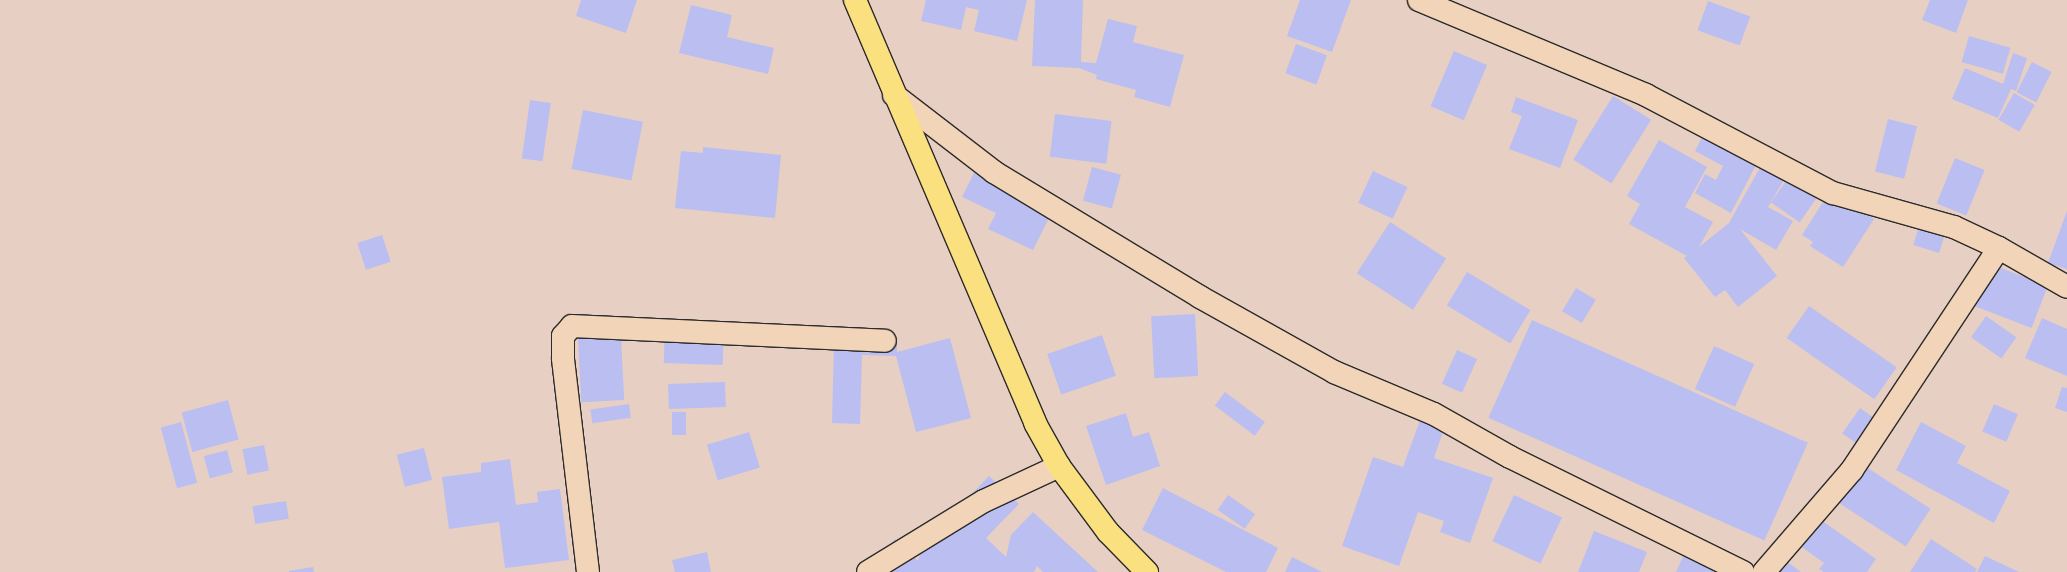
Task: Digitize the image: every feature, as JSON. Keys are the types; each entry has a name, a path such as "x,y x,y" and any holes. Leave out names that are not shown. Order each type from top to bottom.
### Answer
{"main road":[{"path":"855,0 1022,397 1059,466 1108,532 1147,572"}],"street":[{"path":"1419,0 1646,95 1833,193 1954,227 1999,248 2067,287"},
{"path":"894,95 994,172 1200,297 1334,372 1434,414 1510,456 1743,572"},
{"path":"1764,572 1852,470 1999,248"},
{"path":"588,572 563,358 563,336 572,326 884,341"},
{"path":"874,571 984,501 1059,466"}],"building":[{"path":"581,0 637,0 626,33 576,16"},
{"path":"926,0 1027,0 1017,41 974,31 979,10 966,7 961,30 921,21"},
{"path":"1035,0 1083,0 1081,62 1096,63 1108,19 1137,26 1133,42 1184,55 1170,107 1134,97 1136,90 1096,79 1097,75 1079,68 1032,66"},
{"path":"1300,0 1351,0 1332,52 1287,36"},
{"path":"1930,0 1968,0 1956,33 1922,20"},
{"path":"1708,1 1750,16 1740,46 1697,30"},
{"path":"691,5 732,15 727,37 774,48 768,74 679,53"},
{"path":"1969,36 2010,48 2003,74 1962,62"},
{"path":"1296,44 1327,55 1316,84 1285,73"},
{"path":"1454,51 1487,65 1464,120 1431,106"},
{"path":"2013,53 2027,58 2016,91 2011,89 1998,118 1952,99 1965,68 2003,84"},
{"path":"2032,62 2052,72 2036,102 2017,92"},
{"path":"2014,93 2035,105 2019,132 1998,120"},
{"path":"1613,96 1651,120 1611,183 1573,160"},
{"path":"1516,97 1578,120 1560,168 1509,149 1522,116 1511,112"},
{"path":"530,100 551,103 543,161 522,158"},
{"path":"583,110 643,122 631,181 572,169"},
{"path":"1055,114 1112,121 1106,164 1050,157"},
{"path":"1712,118 1753,139 1743,158 1756,165 1731,213 1695,193 1705,174 1716,180 1723,166 1695,151"},
{"path":"1888,119 1917,126 1904,179 1875,171"},
{"path":"1659,140 1707,167 1685,207 1713,222 1699,247 1729,223 1771,148 1795,161 1768,207 1793,221 1776,250 1740,229 1777,276 1738,307 1725,290 1715,297 1684,258 1687,256 1629,224 1640,204 1627,196"},
{"path":"703,147 781,155 775,218 675,208 681,151 703,153"},
{"path":"1955,158 1985,170 1966,215 1937,203"},
{"path":"1092,167 1121,175 1112,209 1083,201"},
{"path":"1795,168 1824,188 1800,222 1771,202"},
{"path":"976,169 1055,206 1033,250 988,229 996,213 962,197"},
{"path":"1373,171 1407,187 1393,219 1358,203"},
{"path":"1830,191 1874,219 1843,267 1810,246 1813,242 1802,235"},
{"path":"2067,211 2067,269 2048,263"},
{"path":"1390,222 1446,258 1413,310 1357,273"},
{"path":"1920,223 1946,231 1939,253 1913,245"},
{"path":"382,235 391,262 366,270 357,243"},
{"path":"1988,263 2048,286 2032,328 1972,305"},
{"path":"1467,272 1530,310 1510,344 1447,305"},
{"path":"1576,288 1596,300 1582,323 1562,311"},
{"path":"1809,306 1897,367 1874,399 1787,338"},
{"path":"1195,314 1198,376 1154,378 1151,316"},
{"path":"1986,316 2016,337 2001,359 1971,337"},
{"path":"2042,318 2067,329 2067,376 2025,358"},
{"path":"620,319 624,400 581,402 577,321"},
{"path":"1532,320 1808,443 1764,541 1488,418"},
{"path":"665,326 724,328 723,365 664,363"},
{"path":"1102,335 1116,376 1061,395 1047,354"},
{"path":"950,338 971,418 916,432 896,356 862,355 860,424 832,423 834,342 897,343 897,352"},
{"path":"1714,346 1754,364 1735,407 1695,389"},
{"path":"1457,350 1477,359 1462,393 1442,384"},
{"path":"725,382 726,407 669,409 668,384"},
{"path":"2062,387 2067,388 2067,412 2055,408"},
{"path":"1225,392 1265,422 1255,436 1215,406"},
{"path":"228,400 239,440 192,452 182,412"},
{"path":"629,404 631,418 592,423 590,409"},
{"path":"1994,404 2018,414 2006,442 1982,432"},
{"path":"1860,408 1876,419 1858,444 1842,433"},
{"path":"1424,409 1448,417 1434,458 1493,478 1470,543 1440,532 1444,521 1418,512 1399,566 1342,546 1373,457 1403,467"},
{"path":"672,412 686,412 686,435 672,435"},
{"path":"1126,413 1133,437 1149,432 1160,466 1106,485 1086,426"},
{"path":"181,422 197,483 177,488 161,427"},
{"path":"1921,422 1966,446 1957,463 2010,491 1994,523 1896,470"},
{"path":"749,432 760,467 718,480 707,445"},
{"path":"264,445 269,471 247,475 242,449"},
{"path":"424,448 432,480 405,487 397,455"},
{"path":"227,450 233,472 210,478 204,456"},
{"path":"510,459 516,505 538,502 537,492 560,489 569,560 505,568 499,522 449,529 442,477 481,472 481,463"},
{"path":"1860,463 1930,509 1906,546 1835,501"},
{"path":"989,476 1019,504 986,538 1006,557 1011,535 1033,512 1098,572 1043,572 1037,566 1034,572 888,572 876,560 895,539 918,561 922,546"},
{"path":"1163,488 1278,548 1266,572 1226,572 1142,530"},
{"path":"1228,495 1255,514 1245,529 1218,510"},
{"path":"1514,495 1562,517 1540,564 1492,541"},
{"path":"286,501 289,519 255,524 252,506"},
{"path":"1807,510 1876,559 1867,572 1824,572 1819,569 1824,563 1788,537"},
{"path":"1594,531 1647,552 1639,572 1578,572"},
{"path":"1691,539 1733,572 1676,572"},
{"path":"1931,539 1977,569 1975,572 1910,572"},
{"path":"707,552 711,572 675,572 672,560"},
{"path":"1774,552 1801,572 1766,572"},
{"path":"1985,556 2019,572 1977,572"},
{"path":"1292,557 1322,572 1285,572"},
{"path":"313,567 314,572 289,572 289,571"}]}
